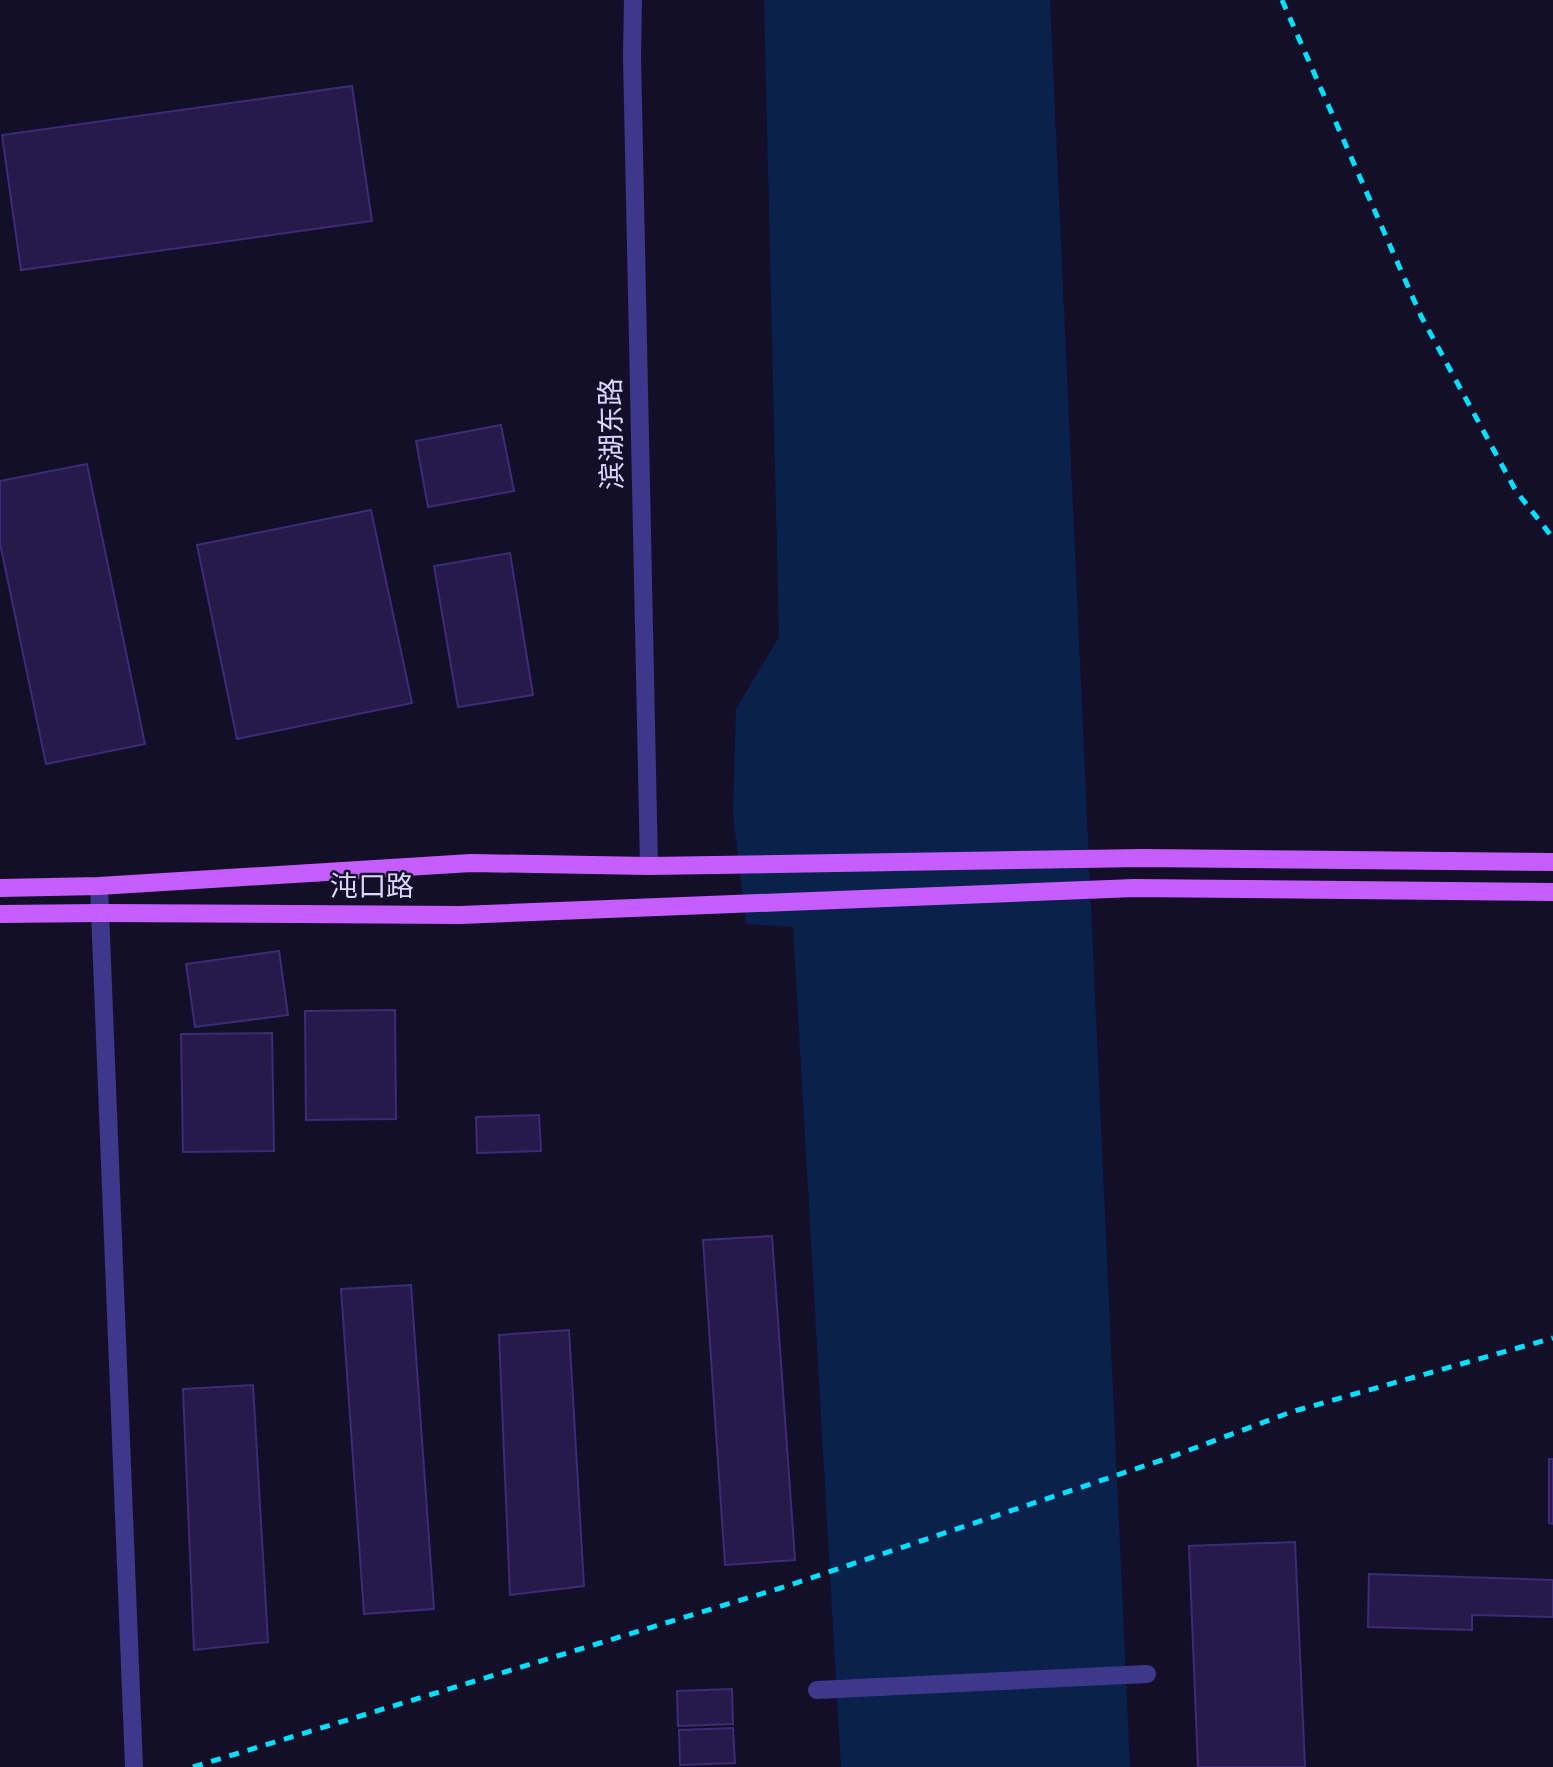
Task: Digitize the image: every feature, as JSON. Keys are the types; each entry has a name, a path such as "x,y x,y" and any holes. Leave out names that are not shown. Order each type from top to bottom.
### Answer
{"main road":[{"name":"沌口路","path":"0,888 99,886 471,863 649,866 1142,858 1553,862"},
{"name":"沌口路","path":"0,914 460,915 1134,888 1553,892"}],"street":[{"name":"滨湖东路","path":"633,0 632,70 649,866"},
{"path":"99,886 134,1767"},
{"path":"817,1690 1147,1674"}],"water":[{"path":"764,0 1050,0 1130,1767 841,1767 793,927 746,924 733,814 736,709 779,637"}],"building":[{"path":"352,86 372,221 21,270 2,135"},
{"path":"501,425 514,491 428,507 416,441"},
{"path":"87,464 145,744 46,764 0,543 0,481"},
{"path":"371,510 412,703 237,739 197,545"},
{"path":"510,553 533,695 458,707 434,566"},
{"path":"279,951 288,1015 195,1027 186,964"},
{"path":"395,1010 396,1119 306,1120 305,1011"},
{"path":"272,1033 274,1151 183,1152 181,1034"},
{"path":"539,1115 541,1151 477,1153 476,1117"},
{"path":"772,1236 795,1560 725,1565 703,1240"},
{"path":"411,1285 434,1609 364,1614 341,1289"},
{"path":"569,1330 584,1586 510,1595 499,1335"},
{"path":"253,1385 268,1642 194,1650 183,1389"},
{"path":"1549,1459 1553,1459 1553,1524 1549,1523"},
{"path":"1295,1542 1305,1767 1198,1767 1189,1546"},
{"path":"1369,1574 1553,1580 1553,1617 1472,1615 1472,1630 1368,1627"},
{"path":"732,1689 733,1724 678,1726 677,1691"},
{"path":"733,1728 735,1763 680,1765 679,1730"}],"railway":[{"path":"1282,0 1421,316 1516,491 1553,538"},
{"path":"193,1767 787,1586 1168,1458 1291,1412 1553,1338"}]}
